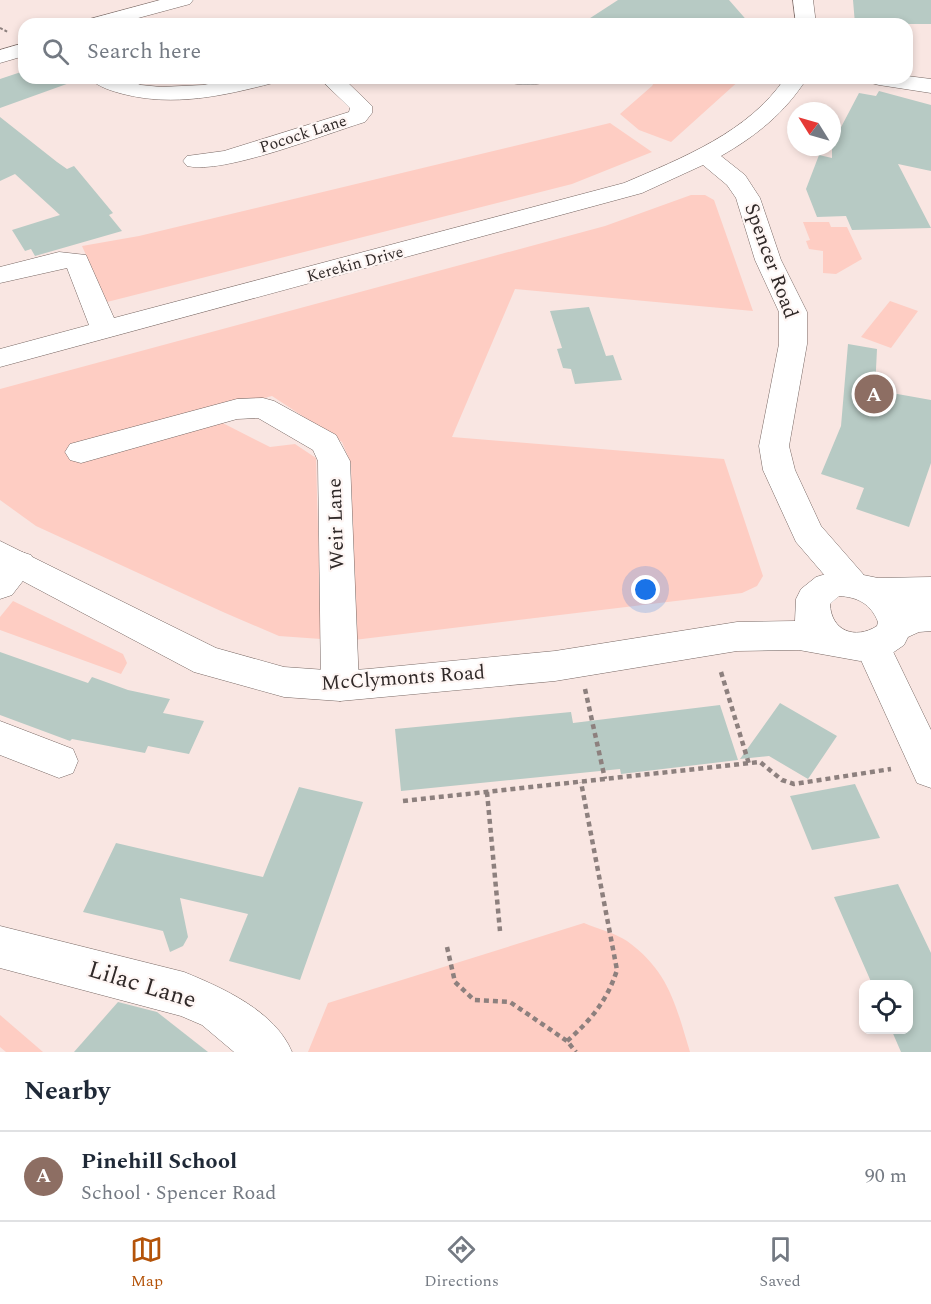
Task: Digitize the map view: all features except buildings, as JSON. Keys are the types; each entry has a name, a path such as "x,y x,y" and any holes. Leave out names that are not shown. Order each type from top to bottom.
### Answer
{"street":[{"path":"114,18 183,0"},
{"path":"803,0 805,18"},
{"path":"87,3 96,18"},
{"path":"0,57 18,50"},
{"path":"913,83 931,86"},
{"path":"116,84 129,89 166,94 219,90 242,84"},
{"name":"Pocock Lane","path":"195,161 226,158 357,117 362,106 337,84"},
{"path":"705,155 775,105 791,84"},
{"name":"Kerekin Drive","path":"0,358 583,203 633,188 705,155"},
{"name":"Spencer Road","path":"705,155 736,180 748,198 768,260 793,312 795,325 793,344 774,446 779,470 808,533 814,600"},
{"path":"0,275 59,260 77,261 105,330"},
{"name":"Weir Lane","path":"81,452 237,409 263,408 325,443 334,461 340,686"},
{"name":"Spencer Road","path":"808,533 863,588"},
{"name":"McClymonts Road","path":"6,568 207,661 284,682 340,686 579,662 760,634 808,635 830,639"},
{"path":"931,590 828,586 814,600 812,618 819,629 830,639 858,649 884,638 914,618 931,617"},
{"path":"863,588 891,608 884,638 931,771"},
{"name":"McClymonts Road","path":"760,634 779,627 814,600"},
{"path":"0,738 59,761"},
{"name":"Lilac Lane","path":"0,947 184,994 218,1010 269,1052"}],"path":[{"path":"721,672 749,764"},
{"path":"585,689 605,779"},
{"path":"403,801 760,762 782,780 794,784 891,769"},
{"path":"567,1041 599,1011 611,994 617,970 581,782"},
{"path":"487,792 500,931"},
{"path":"447,947 455,982 474,1000 510,1002 567,1041 576,1052"}],"shaded area":[{"path":"653,84 735,84 671,142 639,130 620,114"},
{"path":"610,123 652,152 572,184 107,302 82,246 139,236"},
{"path":"691,195 705,195 714,200 753,311 515,289 452,437 724,459 763,576 757,586 742,593 354,640 351,464 342,442 272,396 203,413 270,447 295,444 316,458 321,639 279,636 223,612 36,526 0,500 0,389 605,226"},
{"path":"803,222 829,222 831,227 847,227 862,259 836,274 823,273 823,251 809,249 806,241 810,240"},
{"path":"890,301 918,311 891,348 861,337"},
{"path":"13,601 123,654 127,663 121,674 0,630 0,617"},
{"path":"584,923 627,941 653,965 669,990 690,1052 308,1052 328,1003"},
{"path":"0,1015 43,1052 6,1052 0,1047"}],"place":[{"name":"Pinehill School","path":"874,394"}]}
